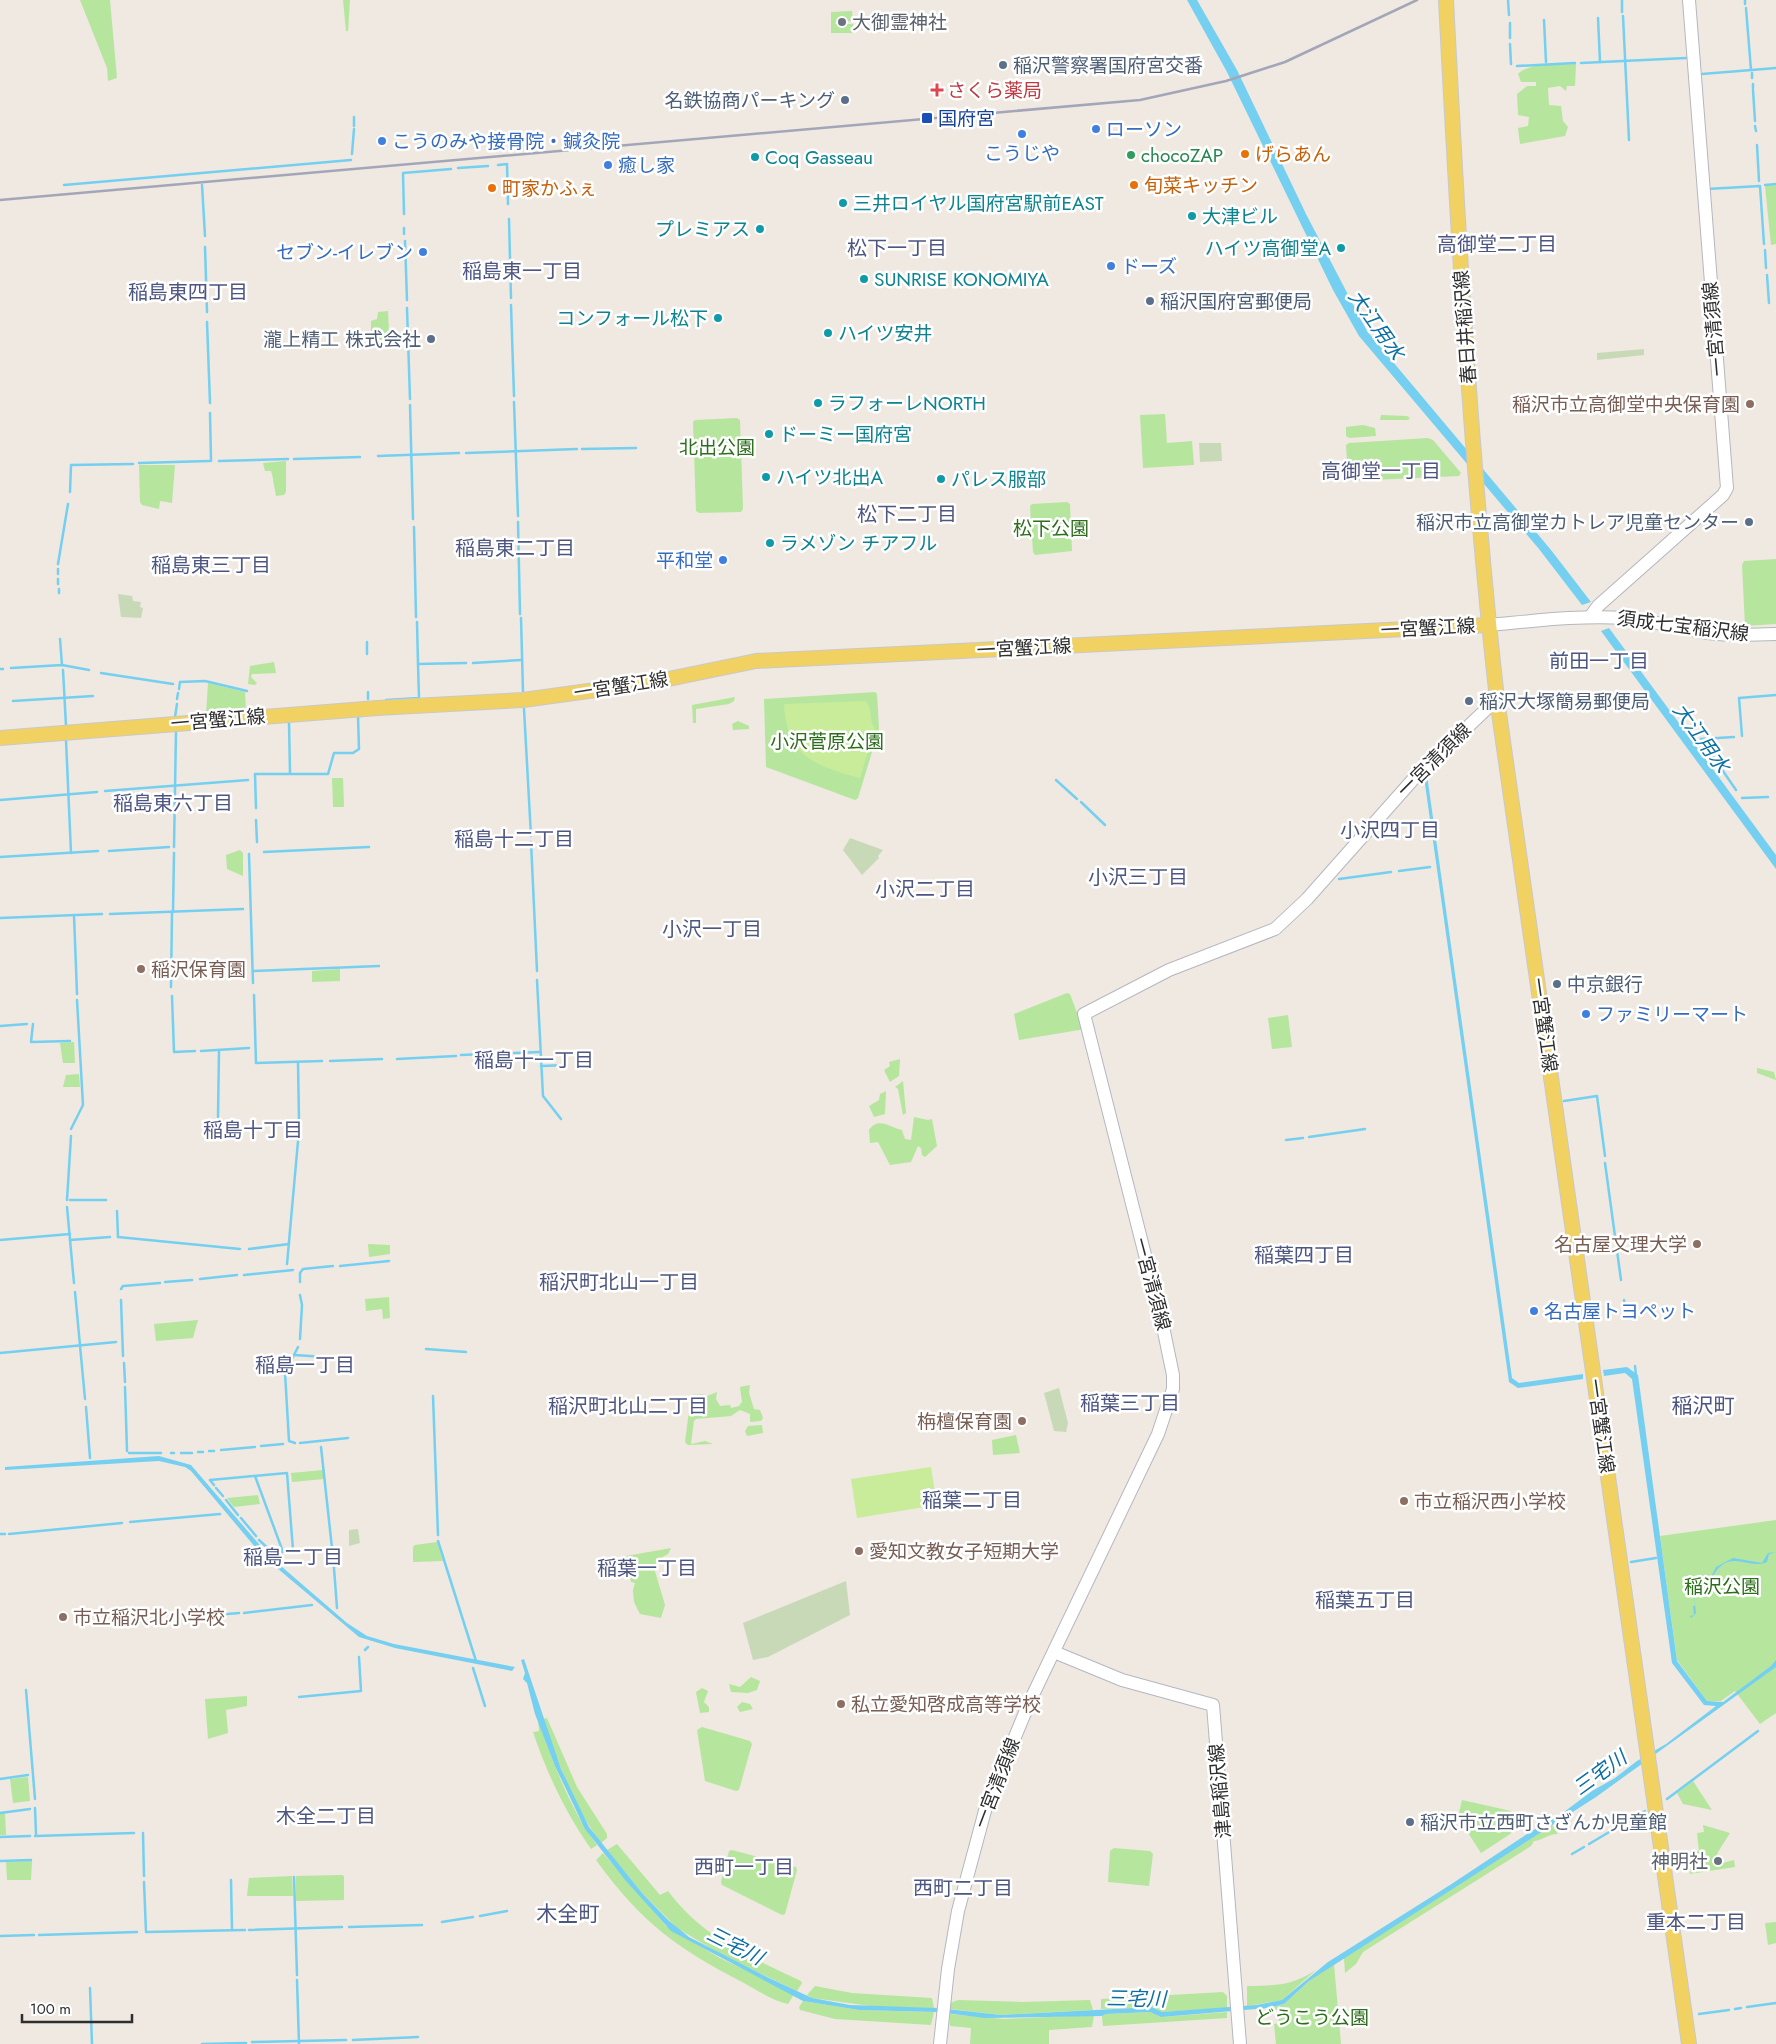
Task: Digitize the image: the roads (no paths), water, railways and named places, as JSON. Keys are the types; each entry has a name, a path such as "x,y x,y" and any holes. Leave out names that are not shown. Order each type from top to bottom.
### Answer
{"main road":[{"name":"春日井稲沢線","path":"1446,0 1457,214 1488,624"},
{"name":"一宮清須線","path":"1590,617 1598,606 1723,495 1727,488 1711,308 1689,0"},
{"path":"1488,624 1590,617"},
{"name":"須成七宝稲沢線","path":"1590,617 1648,620 1707,633 1739,636 1776,634"},
{"name":"一宮蟹江線","path":"0,738 377,708 523,700 654,682 756,661 1488,624 1497,699 1689,2044"},
{"name":"一宮清須線","path":"940,2044 944,2001 963,1886 986,1808 1030,1703 1158,1434 1173,1389 1173,1375 1162,1322 1084,1014 1169,970 1275,929 1288,918 1417,775 1497,699"},
{"name":"津島稲沢線","path":"1054,1652 1122,1680 1213,1705 1240,2044"}],"water":[{"path":"1187,0 1197,0 1237,70 1306,214 1367,331 1551,550 1591,602 1582,605 1539,549 1359,336 1333,290 1227,72"},
{"path":"1609,628 1776,855 1776,869 1601,631"},
{"path":"1427,775 1512,1378 1519,1383 1583,1374 1583,1379 1518,1388 1509,1382 1424,777"},
{"path":"1627,1367 1638,1375 1677,1661 1707,1701 1723,1702 1771,1666 1776,1660 1776,1667 1596,1797 1309,1981 1284,2004 1268,2008 1161,2017 1150,2012 1106,2014 1102,2016 985,2018 937,2012 859,2010 803,2001 671,1931 626,1881 585,1829 555,1766 535,1714 527,1683 523,1679 525,1673 521,1660 524,1659 561,1769 589,1827 642,1893 668,1920 689,1937 812,1998 850,2005 938,2008 1001,2015 1152,2007 1162,2012 1256,2005 1282,2000 1328,1962 1530,1832 1560,1815 1592,1791 1666,1744 1716,1706 1704,1705 1672,1663 1632,1379 1625,1373 1604,1376 1603,1370"},
{"path":"159,1456 191,1465 264,1550 261,1554 191,1471 185,1467 159,1461 5,1470 5,1467"},
{"path":"1776,1552 1769,1554 1767,1562 1760,1564 1731,1561 1717,1570 1711,1580 1697,1581 1694,1593 1696,1613 1694,1615 1694,1596 1691,1596 1691,1593 1693,1593 1694,1584 1699,1577 1710,1579 1716,1567 1733,1558 1762,1563 1768,1553"},
{"path":"274,1560 347,1623 367,1636 394,1644 515,1667 512,1671 395,1648 359,1637 271,1563"}],"waterway":[{"path":"1508,0 1509,15"},
{"path":"1622,0 1622,12"},
{"path":"1746,8 1751,70"},
{"path":"1623,16 1629,140"},
{"path":"1598,18 1600,62"},
{"path":"1544,20 1546,62"},
{"path":"1510,23 1510,38"},
{"path":"1510,44 1511,64"},
{"path":"1581,63 1686,58"},
{"path":"1517,66 1575,63"},
{"path":"1702,74 1776,68"},
{"path":"1752,73 1752,78"},
{"path":"1753,90 1755,121"},
{"path":"354,117 354,126"},
{"path":"1755,126 1756,131"},
{"path":"352,154 354,129"},
{"path":"1757,145 1759,181"},
{"path":"64,185 351,160"},
{"path":"498,165 507,164 508,204"},
{"path":"458,168 488,166"},
{"path":"404,214 403,173 451,169"},
{"path":"1765,185 1776,184"},
{"path":"202,185 205,236"},
{"path":"1707,189 1760,186 1764,244"},
{"path":"509,219 511,298"},
{"path":"404,228 404,234"},
{"path":"405,241 407,300"},
{"path":"205,247 207,312"},
{"path":"1765,250 1766,268"},
{"path":"1767,275 1769,303"},
{"path":"511,305 514,396"},
{"path":"407,308 410,399"},
{"path":"207,322 210,403"},
{"path":"514,402 518,516"},
{"path":"410,405 413,519"},
{"path":"210,413 211,461"},
{"path":"582,449 636,448"},
{"path":"466,453 577,449"},
{"path":"378,456 459,453"},
{"path":"294,459 360,457"},
{"path":"219,461 288,459"},
{"path":"139,463 209,461"},
{"path":"70,492 71,465 133,464"},
{"path":"58,564 68,504"},
{"path":"518,522 520,614"},
{"path":"414,527 416,617"},
{"path":"58,569 58,574"},
{"path":"58,579 58,584"},
{"path":"521,618 523,692"},
{"path":"417,622 418,664 466,663"},
{"path":"60,639 62,665"},
{"path":"367,642 367,654"},
{"path":"473,663 521,660"},
{"path":"386,700 419,698 418,664"},
{"path":"11,668 62,665 89,670"},
{"path":"63,670 66,726"},
{"path":"101,673 173,684"},
{"path":"179,689 180,682 205,681 247,691"},
{"path":"368,692 368,699"},
{"path":"177,699 178,693"},
{"path":"1742,736 1739,698 1776,695"},
{"path":"13,701 93,696"},
{"path":"175,717 177,704"},
{"path":"524,709 531,836"},
{"path":"256,808 255,774 328,774 334,753 353,753 359,749 358,716 361,716"},
{"path":"289,722 290,773"},
{"path":"174,847 176,731"},
{"name":"大江用水","path":"1734,737 1701,739 1736,790"},
{"path":"66,740 71,853"},
{"path":"105,791 248,780"},
{"path":"1056,780 1077,799"},
{"path":"0,800 97,792"},
{"path":"1742,798 1768,797"},
{"path":"1081,802 1105,825"},
{"path":"256,820 257,842"},
{"path":"531,842 537,971"},
{"path":"109,851 169,847"},
{"path":"264,852 369,847"},
{"path":"0,857 98,851"},
{"path":"173,912 174,853"},
{"path":"249,854 253,983"},
{"path":"1399,871 1430,867"},
{"path":"1339,879 1391,872"},
{"path":"110,914 243,909"},
{"path":"171,987 172,912"},
{"path":"0,918 102,914"},
{"path":"74,915 77,994"},
{"path":"254,971 379,966"},
{"path":"537,980 543,1096 561,1119"},
{"path":"254,995 256,1063 322,1061"},
{"path":"172,996 174,1052 195,1051"},
{"path":"71,1129 83,1105 77,1000"},
{"path":"0,1026 27,1024"},
{"path":"33,1024 31,1042 70,1041"},
{"path":"201,1051 249,1048"},
{"path":"218,1117 219,1050"},
{"path":"514,1053 540,1052"},
{"path":"461,1055 508,1053"},
{"path":"397,1059 456,1056"},
{"path":"330,1061 382,1059"},
{"path":"298,1062 299,1122"},
{"path":"541,1066 567,1065"},
{"path":"1564,1101 1597,1096 1605,1156"},
{"path":"1309,1137 1365,1129"},
{"path":"287,1264 299,1130"},
{"path":"67,1200 71,1136"},
{"path":"1286,1140 1303,1138"},
{"path":"1605,1163 1621,1280"},
{"path":"70,1200 106,1200"},
{"path":"67,1207 74,1283"},
{"path":"117,1211 118,1237"},
{"path":"0,1240 70,1234"},
{"path":"70,1240 110,1237"},
{"path":"118,1237 240,1249"},
{"path":"249,1249 289,1244"},
{"path":"340,1266 389,1261"},
{"path":"300,1282 300,1273 303,1269 333,1266"},
{"path":"244,1275 293,1270"},
{"path":"200,1279 237,1275"},
{"path":"165,1282 192,1280"},
{"path":"121,1289 123,1286 160,1283"},
{"path":"75,1292 85,1399"},
{"path":"300,1295 302,1305 300,1339"},
{"path":"121,1300 123,1356"},
{"path":"1624,1300 1626,1312"},
{"path":"0,1353 116,1342"},
{"path":"295,1443 289,1441 285,1373 298,1347"},
{"path":"426,1349 466,1352"},
{"path":"294,1355 342,1358"},
{"path":"124,1363 125,1382"},
{"path":"1635,1366 1636,1376"},
{"path":"125,1387 127,1451"},
{"path":"433,1396 438,1535"},
{"path":"86,1407 90,1458"},
{"path":"300,1443 348,1438"},
{"path":"261,1446 283,1444"},
{"path":"221,1450 255,1447"},
{"path":"321,1447 332,1548"},
{"path":"209,1451 214,1451"},
{"path":"198,1452 203,1452"},
{"path":"129,1453 161,1453"},
{"path":"181,1453 192,1453"},
{"path":"210,1480 287,1473 293,1550 273,1553 259,1540"},
{"path":"255,1476 283,1552"},
{"path":"210,1480 214,1485"},
{"path":"216,1488 223,1496"},
{"path":"226,1500 238,1515"},
{"path":"130,1522 220,1514"},
{"path":"241,1518 256,1536"},
{"path":"9,1534 122,1523"},
{"path":"0,1534 5,1534"},
{"path":"438,1541 476,1661"},
{"path":"333,1555 337,1608"},
{"path":"1631,1562 1656,1558"},
{"path":"244,1613 312,1605"},
{"path":"134,1622 239,1613"},
{"path":"365,1650 368,1647"},
{"path":"299,1697 361,1691 359,1657"},
{"path":"473,1668 485,1706"},
{"path":"26,1690 35,1799"},
{"path":"1667,1799 1758,1731"},
{"path":"0,1779 28,1775"},
{"path":"35,1808 36,1834"},
{"path":"0,1813 30,1809"},
{"path":"1620,1826 1645,1811"},
{"path":"1589,1844 1616,1828"},
{"path":"35,1836 134,1833"},
{"path":"143,1833 144,1876"},
{"path":"0,1837 30,1836"},
{"path":"1572,1854 1584,1847"},
{"path":"0,1861 31,1860"},
{"path":"294,1877 297,1975"},
{"path":"231,1880 232,1930"},
{"path":"144,1882 146,1932 245,1930"},
{"path":"480,1916 507,1911"},
{"path":"442,1922 473,1917"},
{"path":"349,1927 422,1925"},
{"path":"249,1930 342,1927"},
{"path":"39,1935 137,1932"},
{"path":"0,1936 34,1935"},
{"path":"297,1980 299,2044"},
{"path":"90,1988 92,2044"},
{"path":"1747,2007 1776,2003"},
{"path":"1735,2009 1741,2008"},
{"path":"1699,2014 1729,2010"},
{"path":"353,2040 418,2037"},
{"path":"252,2042 346,2040"},
{"path":"202,2044 246,2043"}],"railway":[{"path":"0,200 1140,100 1226,81 1285,62 1417,0"}],"place":[{"name":"大御霊神社","path":"842,22"},
{"name":"稲沢警察署国府宮交番","path":"1003,65"},
{"name":"さくら薬局","path":"937,90"},
{"name":"名鉄協商パーキング","path":"845,100"},
{"name":"国府宮","path":"927,118"},
{"name":"ローソン","path":"1096,129"},
{"name":"こうじや","path":"1022,134"},
{"name":"こうのみや接骨院・鍼灸院","path":"382,141"},
{"name":"げらあん","path":"1245,154"},
{"name":"chocoZAP","path":"1131,155"},
{"name":"Coq Gasseau","path":"755,157"},
{"name":"癒し家","path":"608,165"},
{"name":"旬菜キッチン","path":"1134,185"},
{"name":"町家かふぇ","path":"492,188"},
{"name":"三井ロイヤル国府宮駅前EAST","path":"843,203"},
{"name":"大津ビル","path":"1192,216"},
{"name":"プレミアス","path":"760,229"},
{"name":"ハイツ高御堂A","path":"1341,248"},
{"name":"セブン-イレブン","path":"423,252"},
{"name":"ドーズ","path":"1111,266"},
{"name":"SUNRISE KONOMIYA","path":"864,279"},
{"name":"稲沢国府宮郵便局","path":"1150,301"},
{"name":"コンフォール松下","path":"718,318"},
{"name":"ハイツ安井","path":"828,333"},
{"name":"瀧上精工 株式会社","path":"431,339"},
{"name":"ラフォーレNORTH","path":"818,403"},
{"name":"稲沢市立高御堂中央保育園","path":"1750,404"},
{"name":"ドーミー国府宮","path":"769,434"},
{"name":"ハイツ北出A","path":"766,477"},
{"name":"パレス服部","path":"941,479"},
{"name":"稲沢市立高御堂カトレア児童センター","path":"1749,522"},
{"name":"ラメゾン チアフル","path":"770,543"},
{"name":"平和堂","path":"723,560"},
{"name":"稲沢大塚簡易郵便局","path":"1469,701"},
{"name":"稲沢保育園","path":"141,969"},
{"name":"中京銀行","path":"1557,984"},
{"name":"ファミリーマート","path":"1586,1014"},
{"name":"名古屋文理大学","path":"1697,1244"},
{"name":"名古屋トヨペット","path":"1534,1311"},
{"name":"栴檀保育園","path":"1022,1421"},
{"name":"市立稲沢西小学校","path":"1404,1501"},
{"name":"愛知文教女子短期大学","path":"859,1551"},
{"name":"市立稲沢北小学校","path":"63,1617"},
{"name":"私立愛知啓成高等学校","path":"841,1704"},
{"name":"稲沢市立西町さざんか児童館","path":"1410,1822"},
{"name":"神明社","path":"1718,1861"}],"district":[{"name":"高御堂二丁目","path":"1497,244"},
{"name":"松下一丁目","path":"897,248"},
{"name":"稲島東一丁目","path":"522,271"},
{"name":"稲島東四丁目","path":"188,292"},
{"name":"高御堂一丁目","path":"1381,471"},
{"name":"松下二丁目","path":"907,514"},
{"name":"稲島東二丁目","path":"515,548"},
{"name":"稲島東三丁目","path":"211,565"},
{"name":"前田一丁目","path":"1599,661"},
{"name":"稲島東六丁目","path":"173,803"},
{"name":"小沢四丁目","path":"1390,830"},
{"name":"稲島十二丁目","path":"514,839"},
{"name":"小沢三丁目","path":"1138,877"},
{"name":"小沢二丁目","path":"925,889"},
{"name":"小沢一丁目","path":"712,929"},
{"name":"稲島十一丁目","path":"534,1060"},
{"name":"稲島十丁目","path":"253,1130"},
{"name":"稲葉四丁目","path":"1304,1255"},
{"name":"稲沢町北山一丁目","path":"619,1282"},
{"name":"稲島一丁目","path":"305,1365"},
{"name":"稲葉三丁目","path":"1130,1403"},
{"name":"稲沢町北山二丁目","path":"628,1406"},
{"name":"稲沢町","path":"1703,1406"},
{"name":"稲葉二丁目","path":"972,1500"},
{"name":"稲島二丁目","path":"293,1557"},
{"name":"稲葉一丁目","path":"647,1568"},
{"name":"稲葉五丁目","path":"1365,1600"},
{"name":"木全二丁目","path":"326,1816"},
{"name":"西町一丁目","path":"744,1867"},
{"name":"西町二丁目","path":"963,1888"},
{"name":"木全町","path":"568,1914"},
{"name":"重本二丁目","path":"1696,1922"}],"park label":[{"name":"北出公園","path":"717,447"},
{"name":"松下公園","path":"1051,528"},
{"name":"小沢菅原公園","path":"827,741"},
{"name":"稲沢公園","path":"1722,1586"},
{"name":"どうこう公園","path":"1312,2017"}],"water label":[{"name":"三宅川","path":"1600,1773"},
{"name":"三宅川","path":"735,1946"},
{"name":"三宅川","path":"1136,1999"}]}
